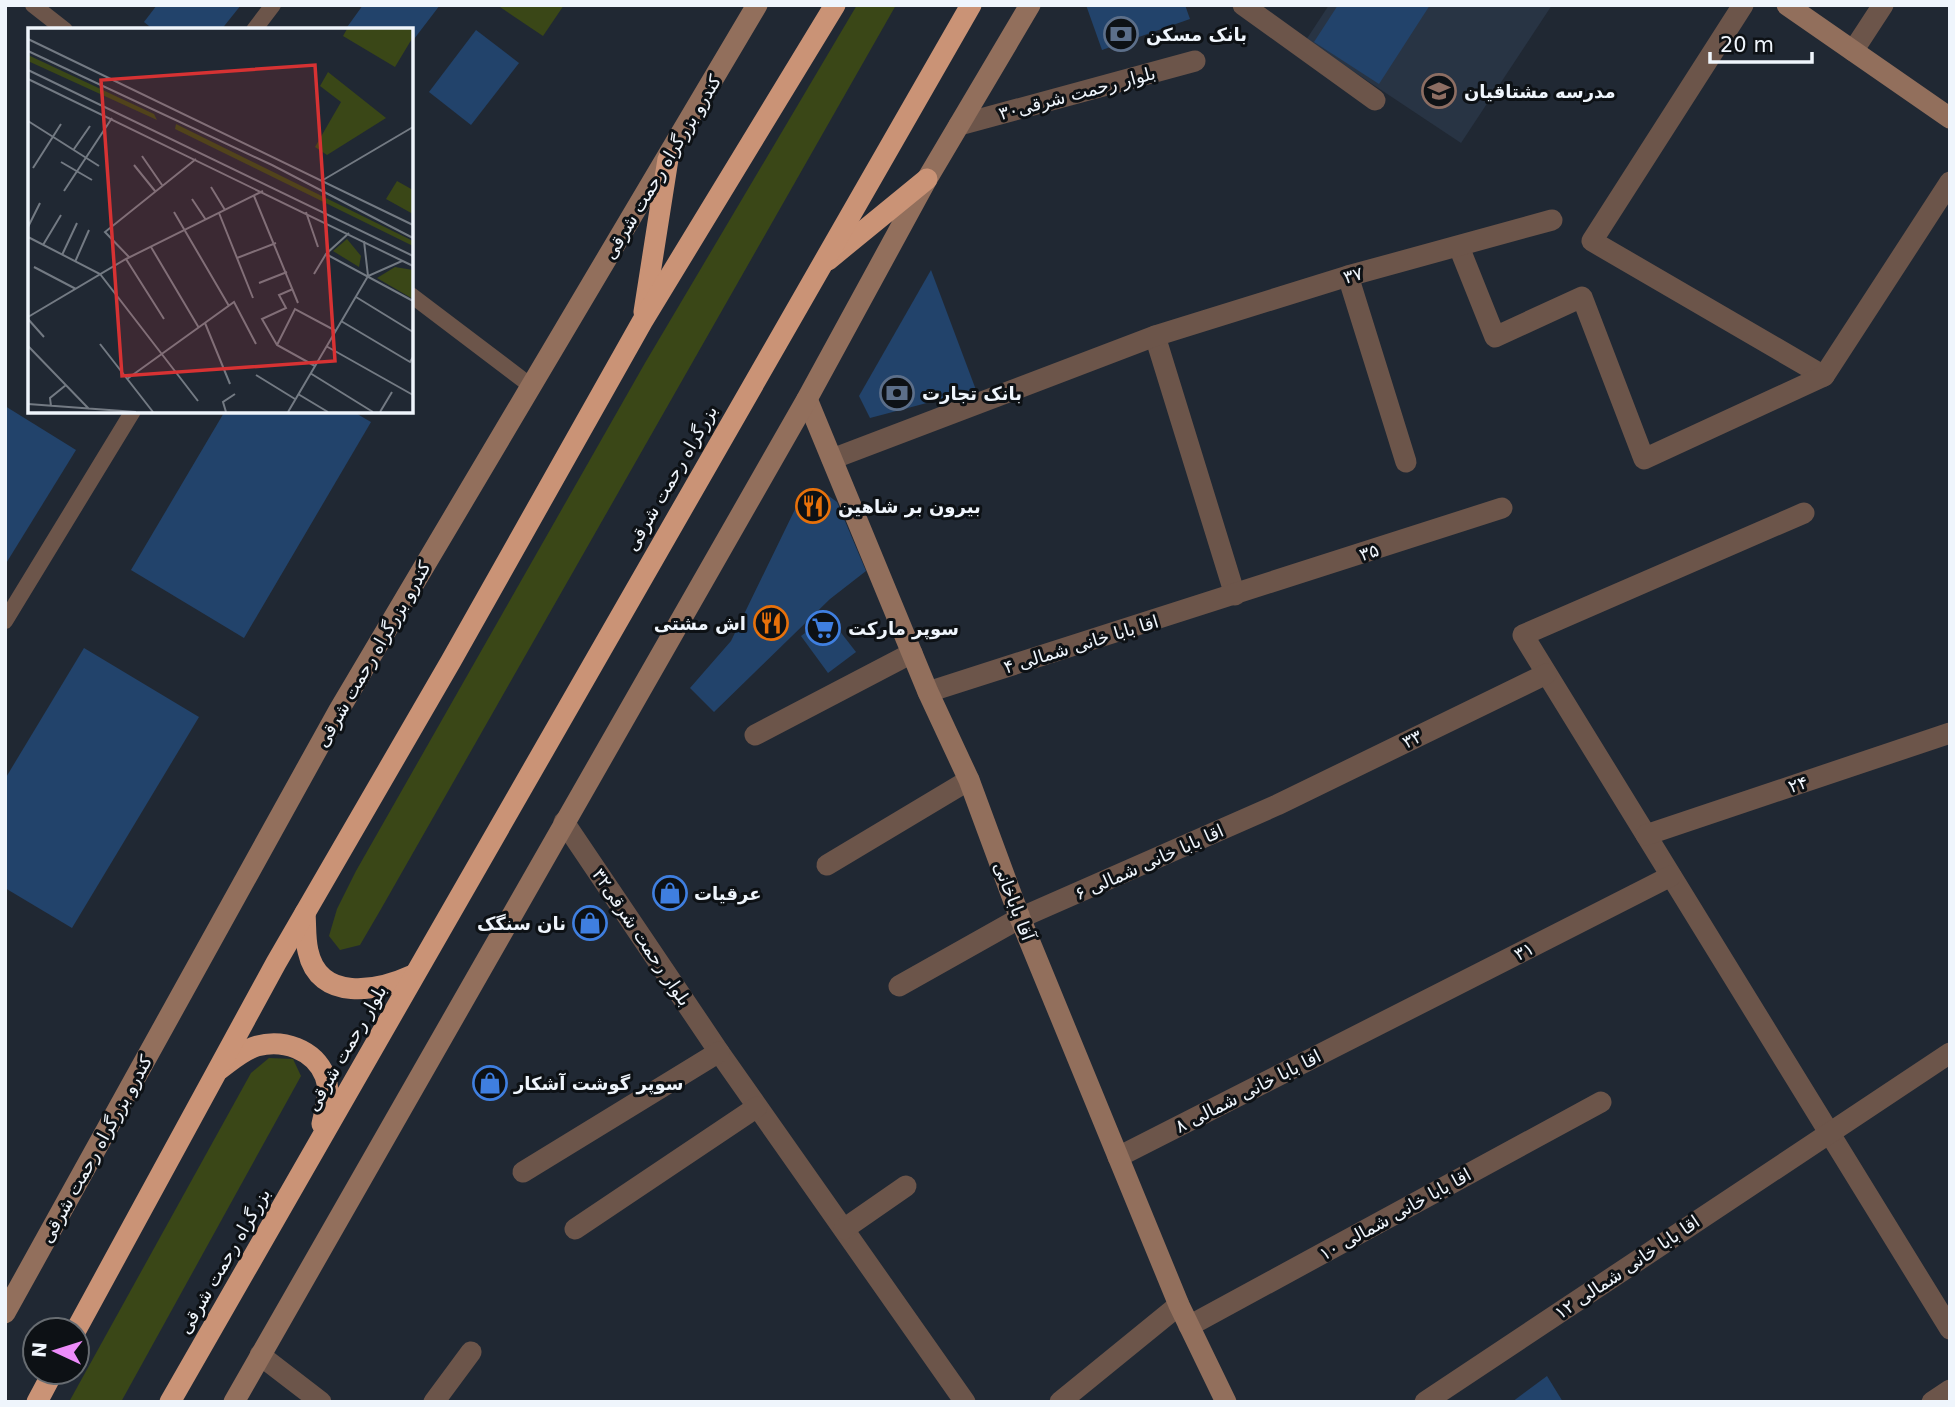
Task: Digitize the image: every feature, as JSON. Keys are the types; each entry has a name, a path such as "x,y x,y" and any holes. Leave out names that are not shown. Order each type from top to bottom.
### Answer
{"highway":[{"path":"84,1316 305,913 451,662 642,322 835,5"},
{"name":"بزرگراه رحمت شرقی","path":"413,975 971,5"},
{"path":"642,322 668,159"},
{"path":"818,268 928,179"},
{"path":"305,913 308,953 320,975 329,982 345,989 377,989 413,975"},
{"name":"بلوار رحمت شرقی","path":"317,1144 413,975"},
{"path":"217,1072 254,1047 271,1043 304,1051 325,1077 327,1101 317,1144"},
{"name":"بزرگراه رحمت شرقی","path":"170,1402 317,1144"},
{"path":"37,1402 46,1386"}],"main road":[{"name":"کندرو بزرگراه رحمت شرقی","path":"5,1313 339,710 757,5"},
{"path":"234,1402 807,399 928,179 1030,5"},
{"path":"1787,5 1950,118"},
{"name":"آقا باباخانی","path":"807,399 928,692 969,780 1020,918 1179,1305 1226,1402"}],"street":[{"path":"1743,5 1592,241 1824,376"},
{"path":"1853,51 1883,5"},
{"path":"1245,6 1375,100"},
{"name":"بلوار رحمت شرقی۳۰","path":"959,125 1195,61"},
{"path":"1459,247 1494,337 1582,297 1644,459 1824,376 1950,182"},
{"name":"۳۷","path":"832,459 1155,336 1348,276 1552,220"},
{"path":"1348,276 1406,462"},
{"path":"1155,336 1235,595"},
{"name":"۳۵","path":"1235,595 1502,508"},
{"path":"1804,513 1522,635 1950,1329"},
{"name":"۴ اقا بابا خانی شمالی","path":"928,692 1235,595"},
{"path":"755,735 912,653"},
{"name":"۳۳","path":"1277,805 1546,674"},
{"name":"۲۴","path":"1646,835 1950,733"},
{"path":"827,865 969,780"},
{"name":"۶ اقا بابا خانی شمالی","path":"899,986 1020,918 1277,805"},
{"name":"بلوار رحمت شرقی۳۲","path":"564,822 757,1107 965,1402"},
{"name":"۳۱","path":"1378,1026 1671,877"},
{"name":"۸ اقا بابا خانی شمالی","path":"1118,1157 1378,1026"},
{"path":"523,1172 719,1052"},
{"name":"۱۲ اقا بابا خانی شمالی","path":"1425,1402 1950,1053"},
{"name":"۱۰ اقا بابا خانی شمالی","path":"1189,1326 1601,1102"},
{"path":"575,1229 757,1107"},
{"path":"845,1229 906,1186"},
{"path":"1060,1402 1179,1305"},
{"path":"434,1402 471,1352"},
{"path":"260,1355 321,1402"},
{"path":"1932,1402 1950,1390"}],"lane":[{"path":"33,5 62,28"},
{"path":"256,28 273,5"},
{"path":"413,297 531,386"},
{"path":"5,621 132,413"}],"shaded area":[{"name":"مدرسه مشتاقیان","path":"1329,5 1552,5 1461,143 1306,40"}],"green space":[{"path":"497,5 564,5 543,36"},
{"path":"857,5 896,5 360,945 340,950 329,936 337,909 356,871 645,363"},
{"path":"269,1058 293,1059 301,1076 121,1402 69,1402 78,1386 91,1386 91,1362 251,1073"}],"building":[{"path":"157,5 241,5 223,28 152,28 144,22"},
{"path":"363,5 440,5 413,40 413,28 346,28"},
{"name":"بانک مسکن","path":"1086,5 1185,5 1190,19 1102,50"},
{"path":"1338,5 1430,5 1379,84 1314,42"},
{"path":"476,30 519,63 471,125 429,92"},
{"path":"931,270 976,390 870,418 859,396"},
{"path":"5,406 76,450 5,565"},
{"path":"224,413 355,413 371,422 244,638 131,570"},
{"path":"818,488 837,502 866,571 830,599 714,712 690,688 731,641 801,497"},
{"path":"828,616 856,652 828,673 801,636"},
{"path":"84,648 199,717 72,928 5,888 5,779"},
{"path":"1547,1376 1563,1402 1512,1402"}],"place":[{"name":"بانک مسکن","path":"1121,34"},
{"name":"مدرسه مشتاقیان","path":"1439,91"},
{"name":"بانک تجارت","path":"897,393"},
{"name":"بیرون بر شاهین","path":"813,506"},
{"name":"اش مشتی","path":"771,623"},
{"name":"سوپر مارکت","path":"823,628"},
{"name":"عرقیات","path":"670,893"},
{"name":"نان سنگک","path":"590,923"},
{"name":"سوپر گوشت آشکار","path":"490,1083"}]}
